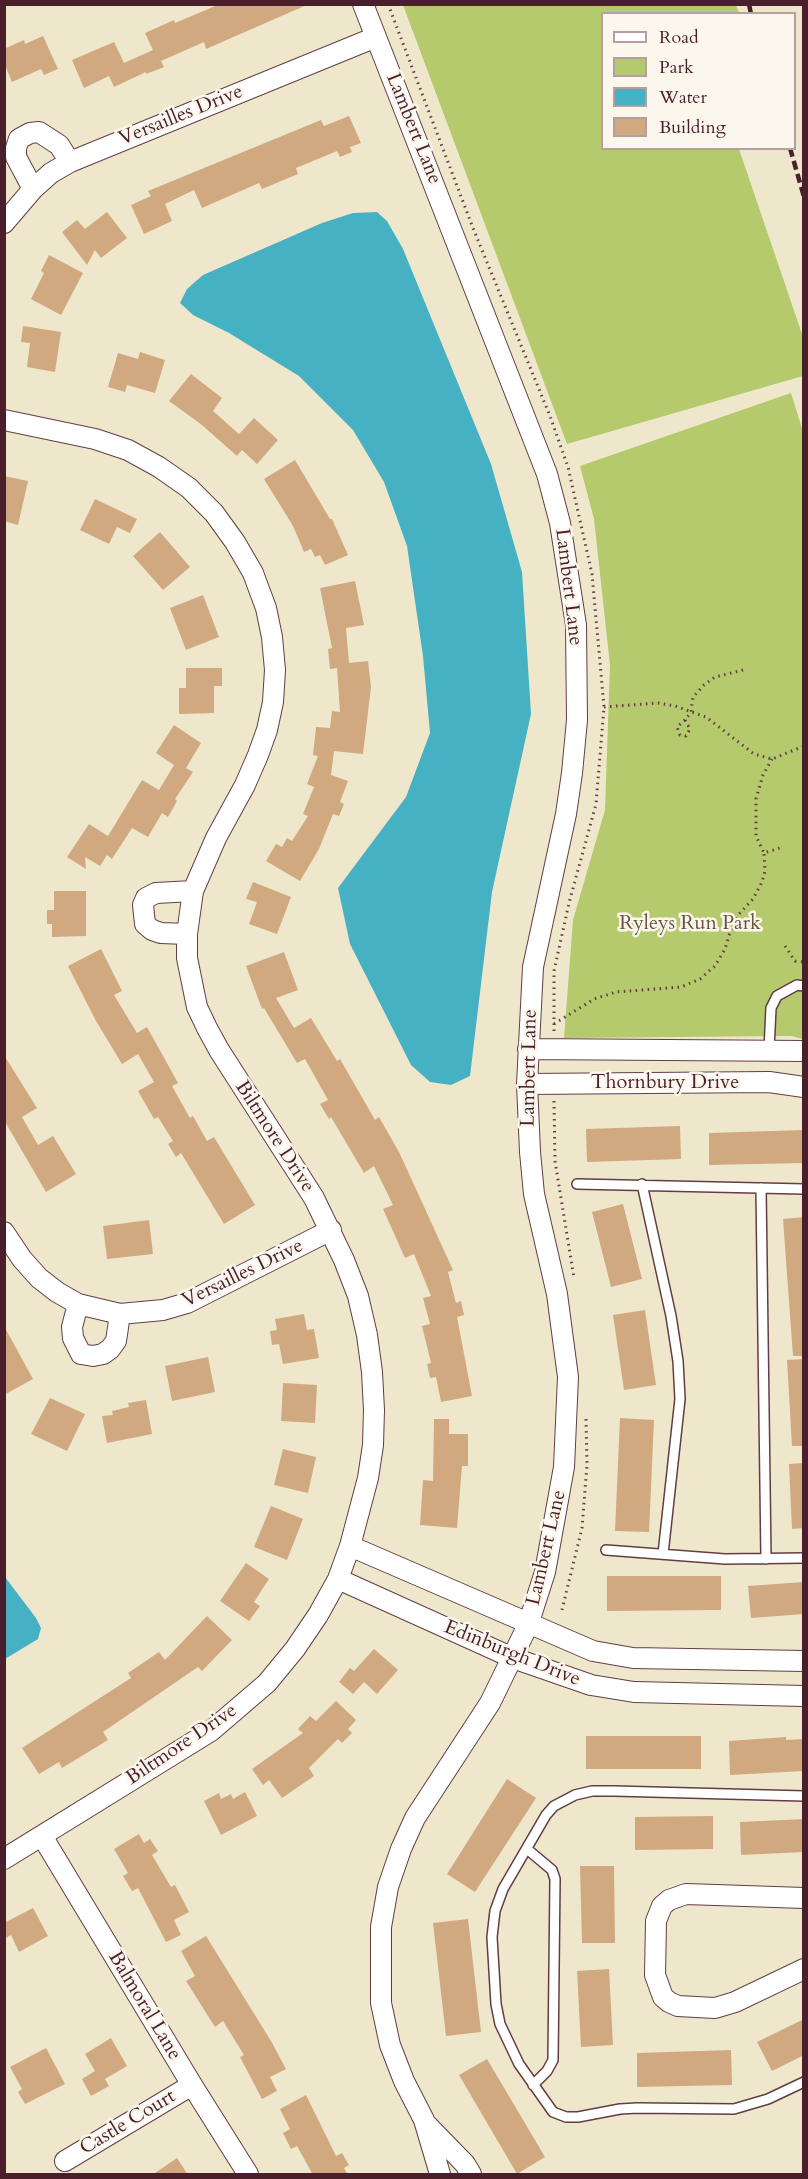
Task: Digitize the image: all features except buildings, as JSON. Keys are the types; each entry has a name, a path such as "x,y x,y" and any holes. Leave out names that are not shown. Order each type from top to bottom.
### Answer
{"street":[{"name":"Lambert Lane","path":"363,4 548,474 560,523 576,625 577,720 566,814 533,967 526,1084 534,1194 557,1294 568,1377 564,1467 545,1572 528,1625 490,1703 415,1818 388,1887 381,1927 381,2003 390,2045 423,2121 440,2175"},
{"name":"Versailles Drive","path":"4,223 33,189 51,173 70,162 376,37"},
{"path":"33,189 16,158 16,148 20,139 30,133 39,132 47,135 59,145 70,162"},
{"name":"Biltmore Drive","path":"4,420 95,439 128,450 159,467 189,488 214,513 235,542 253,573 266,608 275,670 273,702 258,755 245,785 216,838 193,891 187,934 187,958 197,1007 207,1028 314,1198 331,1230 358,1296 372,1372 373,1445 368,1478 350,1546 338,1579 296,1649 267,1683 238,1709 187,1747 4,1859"},
{"path":"187,934 161,933 152,930 145,924 143,904 146,898 156,893 193,891"},
{"name":"Thornbury Drive","path":"528,1049 804,1051"},
{"name":"Thornbury Drive","path":"526,1084 769,1083 804,1087"},
{"name":"Versailles Drive","path":"4,1232 22,1259 39,1278 57,1292 78,1304 120,1314 163,1310 187,1303 331,1230"},
{"path":"78,1304 72,1327 72,1338 81,1354 93,1356 103,1354 110,1349 116,1341 120,1314"},
{"name":"Edinburgh Drive","path":"350,1546 592,1651 633,1658 804,1661"},
{"name":"Edinburgh Drive","path":"338,1579 513,1658 591,1685 634,1692 804,1696"},
{"name":"Balmoral Lane","path":"42,1836 248,2175"},
{"path":"804,1898 686,1894 669,1900 663,1906 656,1922 655,1976 663,1996 669,2002 678,2006 715,2008 735,2002 804,1969"},
{"name":"Castle Court","path":"65,2161 192,2085"},
{"name":"Lambert Lane","path":"423,2121 465,2164 471,2175"}],"lane":[{"path":"769,1050 771,1008 777,996 797,986 804,986"},
{"path":"577,1184 804,1190"},
{"path":"642,1184 671,1316 678,1361 680,1399 663,1554"},
{"path":"761,1188 766,1559"},
{"path":"606,1550 725,1559 804,1558"},
{"path":"804,1796 592,1791 575,1795 554,1806 546,1815 503,1889 495,1911 492,1936 496,2004 500,2024 509,2046 532,2085 553,2112 566,2117 578,2117 628,2109 734,2109 768,2099 804,2082"},
{"path":"527,1850 552,1870 555,1879 553,2060 547,2071 532,2085"}],"path":[{"path":"388,4 473,228 550,416 568,467 592,574 604,707 596,804 569,903 554,971 554,1049"},
{"path":"685,720 690,729 687,735 680,735 677,727 691,712 693,697 704,684 715,677 747,669"},
{"path":"604,707 658,703 691,712 706,717 754,754 772,759 804,746"},
{"path":"554,1024 594,999 616,992 681,987 700,979 715,966 725,949 731,929 753,899 762,882 765,871 764,853 756,836 756,799 763,775 772,759"},
{"path":"764,853 783,847"},
{"path":"785,946 795,962 804,962"},
{"path":"554,1083 555,1161 575,1287"},
{"path":"562,1610 582,1528 587,1465 586,1409"}],"green space":[{"path":"403,5 736,5 739,12 601,12 601,150 739,150 803,337 803,376 567,444"},
{"name":"Ryleys Run Park","path":"791,393 804,435 803,1039 791,1036 564,1038 573,920 605,810 610,665 594,519 580,466"}],"water":[{"path":"377,212 387,221 403,249 491,464 522,572 531,714 492,892 470,1076 451,1085 430,1082 411,1065 350,944 338,888 406,797 430,733 423,656 407,546 384,482 353,430 299,376 229,333 193,315 180,303 187,289 203,275 322,223 353,213"},
{"path":"5,1577 41,1628 38,1639 5,1659"}],"railway":[{"path":"749,4 751,12"},
{"path":"791,150 804,197"}]}
